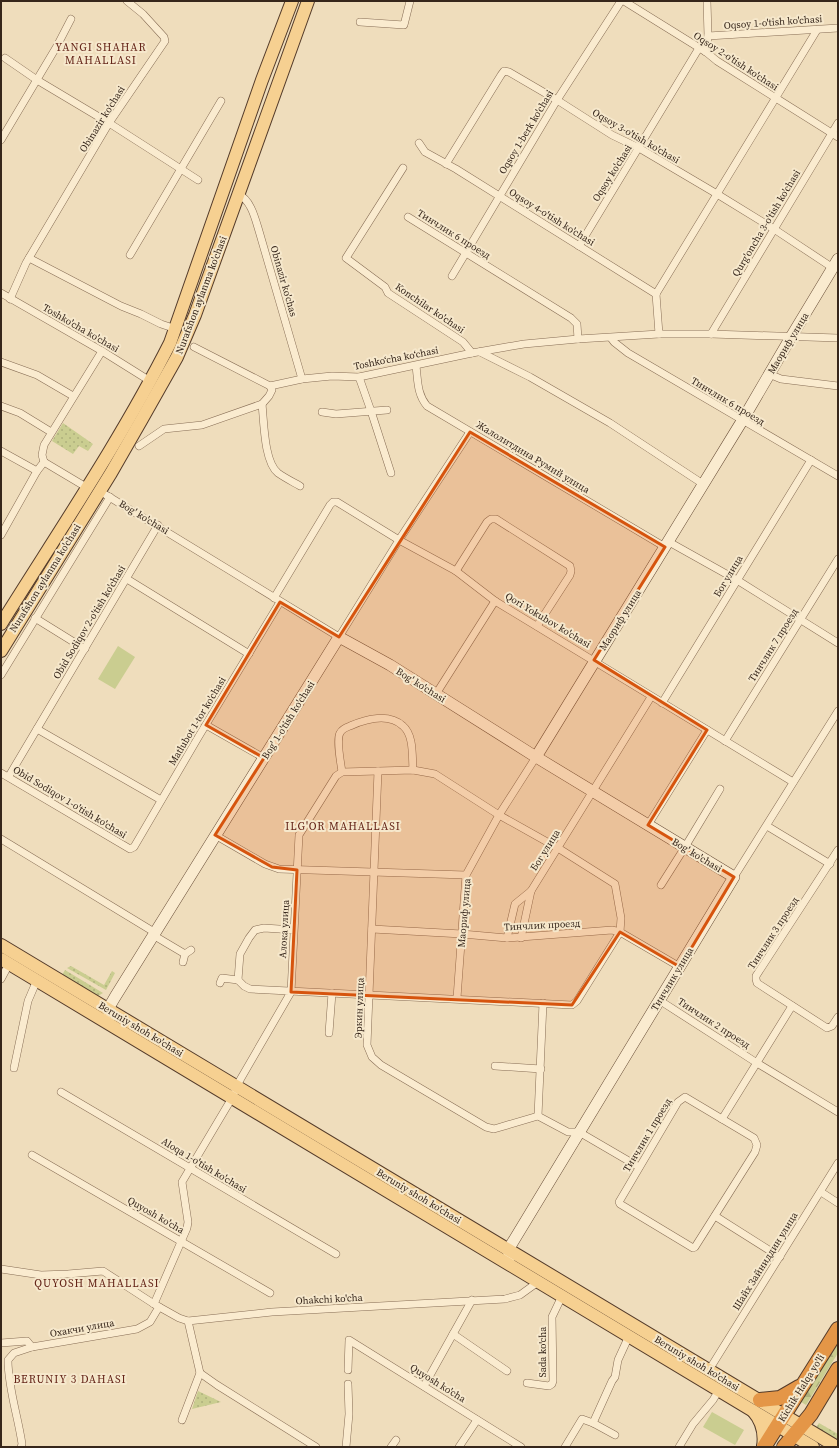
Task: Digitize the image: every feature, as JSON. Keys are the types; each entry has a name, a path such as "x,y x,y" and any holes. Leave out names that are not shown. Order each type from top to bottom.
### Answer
{"highway":[{"name":"Kichik Halqa yo'li","path":"764,1447 838,1329"},
{"name":"Kichik Halqa yo'li","path":"784,1447 811,1414 838,1369"},
{"path":"756,1405 780,1398 803,1385"}],"main road":[{"name":"Nurafshon aylanma ko'chasi","path":"1,624 150,381 170,343 262,80 292,1"},
{"name":"Nurafshon aylanma ko'chasi","path":"1,651 5,632 111,473 177,357 195,315 308,1"},
{"name":"Beruniy shoh ko'chasi","path":"1,945 108,1009 234,1092 538,1282 718,1390 756,1405"},
{"name":"Beruniy shoh ko'chasi","path":"5,961 114,1027 234,1092 508,1250 709,1370 756,1405 797,1430 837,1447"},
{"path":"756,1405 764,1439 764,1447"},
{"name":"Beruniy shoh ko'chasi","path":"797,1430 813,1447"}],"street":[{"name":"Obinazir ko'chasi","path":"10,299 29,258 110,124 165,41 164,37 143,14 126,1"},
{"path":"360,22 404,24 410,1"},
{"name":"Oqsoy 1-berk ko'chasi","path":"452,276 557,100 621,1"},
{"name":"Oqsoy 2-o'tish ko'chasi","path":"624,1 703,50 717,62 835,135"},
{"name":"Oqsoy ko'chasi","path":"579,246 639,148 703,50 708,36 707,1"},
{"path":"1,140 71,19"},
{"name":"Oqsoy 1-o'tish ko'chasi","path":"708,36 838,28"},
{"path":"660,334 656,294 816,30"},
{"path":"5,58 37,80 198,180"},
{"name":"Oqsoy 3-o'tish ko'chasi","path":"446,164 501,75 504,71 509,72 612,135 639,148 835,264"},
{"path":"130,255 221,101"},
{"name":"Qurg'oncha 3-o'tish ko'chasi","path":"711,334 774,229 835,135 838,123"},
{"name":"Oqsoy 4-o'tish ko'chasi","path":"419,143 425,152 499,196 656,294"},
{"name":"Konchilar ko'chasi","path":"403,168 346,258 385,287 388,293 462,342 472,353"},
{"name":"Obinazir ko'chas","path":"238,194 245,198 253,213 302,379"},
{"name":"Тинчлик 6 проезд","path":"408,217 465,254 571,318 577,324 578,339"},
{"path":"29,258 121,306 176,329"},
{"name":"Маориф улица","path":"457,998 466,875 499,816 742,421 835,264"},
{"name":"Toshko'cha ko'chasi","path":"1,293 102,351 150,381"},
{"name":"Toshkoʻcha koʻchasi","path":"270,386 302,379 332,376 359,377 472,353 524,344 578,339 660,334 838,338"},
{"name":"Тинчлик 6 проезд","path":"612,338 614,342 628,353 838,476"},
{"path":"139,446 164,429 202,425 262,404 269,396 272,390 270,386 194,347"},
{"path":"86,487 44,462 42,455 43,449 52,432 102,351"},
{"path":"480,352 610,423 703,484"},
{"path":"1,362 37,375 73,396"},
{"name":"Жалолитдина Румий улица","path":"416,366 418,387 422,400 428,406 470,432 667,544 737,580 838,643"},
{"path":"769,374 781,379 838,386"},
{"path":"359,377 391,473"},
{"path":"262,404 266,444 270,461 277,472 300,486"},
{"path":"1,406 20,413 52,432"},
{"path":"322,412 336,414 387,410"},
{"name":"Bog' 1-o'tish ko'chasi","path":"108,1009 399,540 470,432"},
{"path":"1,451 37,471"},
{"name":"Бог улица","path":"662,703 811,460"},
{"path":"1,535 37,471 44,462"},
{"name":"Bog' ko'chasi","path":"35,618 108,496 158,525 339,637 436,694 592,792 734,877"},
{"name":"Qori Yokubov ko'chasi","path":"333,502 337,502 399,540 456,571 495,601 793,782"},
{"name":"Matlubot 1-tor ko'chasi","path":"130,849 134,847 249,654 333,502"},
{"path":"456,571 486,522 493,518 570,566 570,575 537,626"},
{"name":"Obid Sodiqov 2-o'tish ko'chasi","path":"9,776 158,525"},
{"name":"Тинчлик 7 проезд","path":"725,741 838,559"},
{"path":"127,579 249,654"},
{"path":"436,694 495,601"},
{"path":"1,675 35,618 84,649"},
{"name":"Бог улица","path":"507,938 515,904 531,891 651,696"},
{"name":"Тинчлик улица","path":"508,1250 734,877 838,711"},
{"path":"220,983 222,978 238,980 250,989 575,1004 620,932 622,918 615,884 558,848 499,816 435,774 413,770 342,772 339,738 340,732 345,728 366,720 380,718 391,720 404,726 411,743 413,770"},
{"path":"206,725 264,758"},
{"path":"37,729 161,800"},
{"path":"648,825 707,730"},
{"name":"Эркин улица","path":"378,771 367,1045 372,1057 381,1065 486,1127 494,1129 538,1116"},
{"name":"Алока улица","path":"190,1168 291,992 299,835 336,776 342,772"},
{"name":"Obid Sodiqov 1-o'tish ko'chasi","path":"1,773 9,776 130,849"},
{"path":"661,885 720,789"},
{"path":"767,826 830,864"},
{"path":"215,835 272,868 466,875"},
{"path":"1,839 154,934 188,952 183,962"},
{"name":"Тинчлик 3 проезд","path":"838,850 756,976 757,983 827,1028 832,1026 838,1017"},
{"name":"Бог улица","path":"521,938 531,891"},
{"path":"238,980 238,964 240,954 255,930 264,928 294,930"},
{"name":"Тинчлик проезд","path":"372,929 507,938 612,930 620,932 680,967"},
{"path":"1,979 5,961"},
{"path":"14,1068 28,1001 37,980"},
{"path":"329,1033 332,993"},
{"name":"Тинчлик 2 проезд","path":"659,1000 757,1063 838,1112"},
{"path":"543,1003 538,1116 568,1132 579,1132 639,1167"},
{"path":"722,1119 792,1006"},
{"path":"88,1011 108,1009 114,1027"},
{"path":"495,1066 541,1069"},
{"name":"Aloqa 1-o'tish ko'chasi","path":"61,1092 336,1254"},
{"name":"Тинчлик 1 проезд","path":"683,1098 688,1098 722,1119 754,1138 756,1145 754,1152 715,1216 693,1248 620,1204 620,1200 678,1102 683,1098"},
{"name":"Quyosh ko'cha","path":"32,1155 270,1293"},
{"name":"Шайх Зайниддин улица","path":"709,1370 838,1163"},
{"name":"Охакчи улица","path":"1,1343 28,1341 32,1347 137,1329 150,1322 187,1228 188,1222 182,1182 190,1168"},
{"path":"820,1192 838,1203"},
{"path":"715,1216 780,1257"},
{"path":"486,1250 508,1250 512,1266"},
{"path":"1,1268 41,1274 68,1274 103,1271 179,1318 188,1321 200,1373 182,1420"},
{"name":"Ohakchi ko'cha","path":"188,1321 272,1312 505,1299 520,1295 538,1282"},
{"name":"Sada ko'cha","path":"527,1383 548,1386 552,1384 552,1317 562,1296"},
{"path":"424,1386 472,1300"},
{"path":"453,1334 507,1371"},
{"path":"593,1423 612,1380 615,1377 618,1360 629,1336"},
{"name":"Quyosh ko'cha","path":"348,1370 349,1340 521,1447"},
{"path":"21,1447 22,1444 19,1423 8,1374 8,1360 14,1353 32,1347"},
{"path":"200,1373 217,1386 316,1447"},
{"path":"346,1447 349,1414 348,1384"},
{"path":"679,1447 693,1424 718,1390"},
{"path":"565,1447 582,1419 615,1435"},
{"path":"459,1447 477,1420"},
{"path":"392,1447 396,1440"}],"highlighted area":[{"path":"470,432 665,547 594,660 707,730 648,825 734,877 680,967 620,932 572,1005 291,992 297,870 272,867 215,835 264,758 206,725 280,602 339,637"}],"green space":[{"path":"63,423 93,444 88,451 79,446 73,454 52,441"},
{"path":"118,646 135,657 115,689 98,679"},
{"path":"71,966 104,985 112,971 115,973 106,990 67,968"},
{"path":"65,970 103,993 98,996 62,975"},
{"path":"838,1341 838,1353 806,1405 798,1400"},
{"path":"198,1391 221,1402 192,1409"},
{"path":"712,1412 744,1430 735,1445 703,1427"},
{"path":"819,1423 838,1434 838,1442 815,1429"}],"district":[{"name":"YANGI SHAHAR MAHALLASI","path":"101,53"},
{"name":"ILG'OR MAHALLASI","path":"343,826"},
{"name":"QUYOSH MAHALLASI","path":"97,1283"},
{"name":"BERUNIY 3 DAHASI","path":"70,1379"}]}
